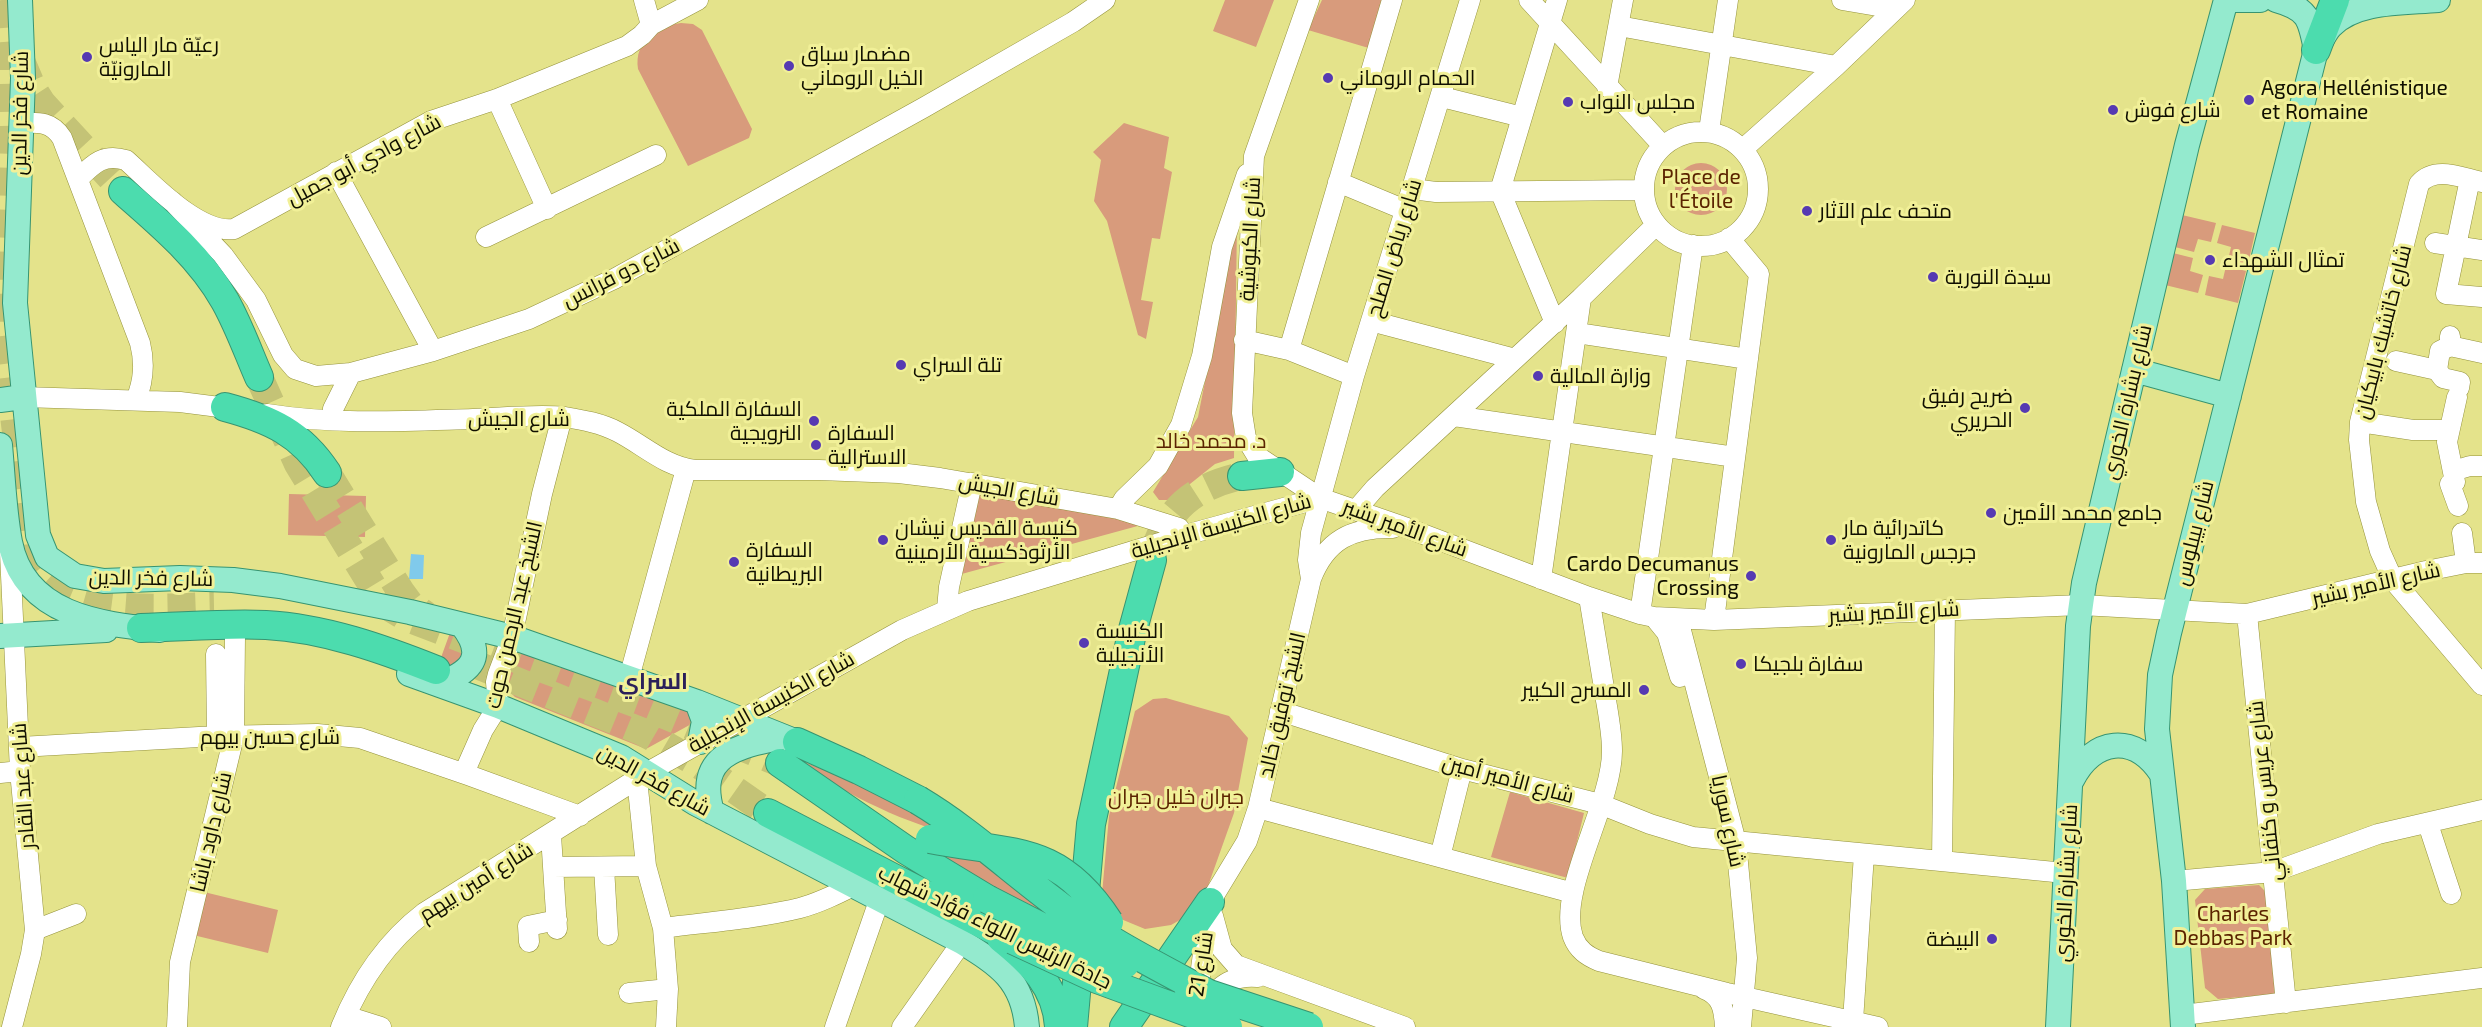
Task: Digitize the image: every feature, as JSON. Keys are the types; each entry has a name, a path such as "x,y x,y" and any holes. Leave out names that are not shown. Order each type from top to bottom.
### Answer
{"highway":[{"path":"2316,50 2335,0"},
{"path":"123,191 169,231 207,274 225,300 259,377"},
{"path":"225,407 263,419 290,433 315,454 327,473"},
{"path":"1242,476 1280,472"},
{"path":"1073,1027 1091,824 1132,633 1152,560"},
{"path":"214,606 263,606 323,615 395,635 439,668"},
{"path":"141,628 226,625 267,625 294,628 352,641 439,668"},
{"path":"788,753 859,770 918,800 965,831 1060,906 1107,938 1207,993"},
{"path":"788,753 891,822 930,839 970,847 1016,852 1042,860 1067,874 1080,885 1109,922 1119,964 1114,1027"},
{"name":"جادة الرئيس اللواء فؤاد شهاب","path":"788,753 906,850 987,899 1094,952 1309,1027"},
{"name":"جادة الرئيس اللواء فؤاد شهاب","path":"768,813 972,929 1097,979 1228,1027"},
{"path":"1124,1027 1210,902"},
{"path":"972,929 1019,952 1040,975 1052,992 1057,1006 1059,1027"}],"main road":[{"name":"شارع فخر الدين","path":"20,0 22,123 11,399 40,543 47,557 67,572 94,580 198,578 280,586 410,612 512,637 736,718 788,753"},
{"path":"2226,0 2260,0"},
{"name":"شارع بشارة الخوري","path":"2058,1027 2081,605 2187,145 2226,0"},
{"path":"2276,0 2293,5 2305,14 2312,28 2316,50"},
{"path":"2316,50 2329,27 2354,11 2375,6 2438,0"},
{"name":"شارع بيبلوس","path":"2183,1021 2174,881 2157,729 2158,692 2163,657 2316,50"},
{"path":"2134,370 2229,396"},
{"name":"شارع فخر الدين","path":"0,445 10,542 23,576 40,596 69,612 90,619 141,628 315,645 346,653 439,668 498,706 621,757 642,776 880,898 972,929 994,961 1013,981 1023,1000 1027,1027"},
{"path":"439,668 462,675 473,660 472,642 462,625"},
{"path":"7,635 141,628"},
{"path":"697,702 704,721 700,742"},
{"path":"712,812 708,799 708,784 716,763 729,752 744,745 788,753"},
{"path":"2072,781 2078,768 2089,756 2110,747 2137,749 2153,762 2161,773"}],"street":[{"path":"644,0 659,14"},
{"name":"شارع وادي أبو جميل","path":"78,179 101,159 117,157 126,160 172,201 208,226 221,230 234,229 431,121 497,99 627,46 642,35 659,14 698,0"},
{"name":"شارع دو فرانس","path":"172,201 223,255 256,300 283,356 295,369 316,375 351,373 433,351 529,319 614,279 943,96 1073,22 1105,0"},
{"name":"شارع الكبوشية","path":"1280,472 1257,456 1246,438 1242,413 1254,156 1309,0"},
{"path":"1289,350 1392,0"},
{"name":"شارع رياض الصلح","path":"1320,498 1354,376 1442,97 1470,0"},
{"path":"1529,0 1663,146"},
{"path":"1555,323 1500,191 1557,0"},
{"path":"1607,87 1623,0"},
{"path":"1708,132 1728,0"},
{"path":"1842,0 1900,5"},
{"path":"1743,149 1900,5"},
{"path":"1619,26 1836,66"},
{"path":"1442,97 1522,117"},
{"path":"497,99 547,209"},
{"path":"22,123 45,123 58,131 78,179 143,355 143,378 136,400"},
{"path":"1689,132 1708,132 1728,137 1743,149 1754,166 1759,185 1756,205 1747,223 1729,238 1719,243 1702,246 1669,237 1656,225 1647,210 1643,190 1646,171 1655,153 1670,140 1689,132"},
{"path":"486,237 656,155"},
{"path":"1118,509 1124,499 1158,466 1181,425 1202,356 1222,247 1254,156"},
{"path":"336,172 433,351"},
{"name":"شارع خاتشيك بابيكيان","path":"2476,181 2433,174 2424,178 2419,184 2360,422 2359,440 2366,502 2380,551 2393,580 2482,685"},
{"path":"2476,181 2455,246 2446,294 2482,297"},
{"path":"1338,182 1405,210"},
{"path":"1412,189 1436,192 1643,190"},
{"path":"1356,510 1375,488 1555,323 1656,225"},
{"path":"1714,620 1759,274 1729,238"},
{"path":"2435,243 2482,250"},
{"path":"1647,615 1664,446 1693,245"},
{"path":"1541,579 1581,298"},
{"path":"1371,321 1515,359"},
{"path":"1576,333 1748,358"},
{"path":"1244,340 1289,350 1354,376"},
{"path":"2437,370 2440,351 2450,341 2482,352"},
{"path":"2396,361 2437,370 2443,378 2460,382 2447,442 2455,482 2450,484 2458,506"},
{"path":"333,409 351,373"},
{"name":"شارع الجيش","path":"11,399 188,402 225,407 273,408 314,421 367,423 562,417 589,420 618,432 663,461 686,469 882,473 972,483 1118,509 1180,532"},
{"path":"1454,416 1736,457"},
{"name":"الشيخ عبد الرحمن حوت","path":"464,773 483,730 498,706 496,682 512,637 542,494 562,417"},
{"path":"2360,422 2413,430 2449,430"},
{"path":"2453,471 2470,466 2482,466"},
{"path":"629,678 686,469"},
{"name":"شارع الأمير بشير","path":"1280,472 1320,498 1407,528 1589,597 1647,615 1678,619 1714,620 2081,605 2247,614 2474,563"},
{"path":"948,603 972,483"},
{"name":"شارع الكنيسة الإنجيلية","path":"642,776 736,718 822,676 948,603 1180,532 1320,498"},
{"name":"الشيخ توفيق خالد","path":"1210,902 1247,841 1258,808 1311,579 1308,560 1311,533 1320,498"},
{"path":"1311,579 1318,561 1328,550 1350,534 1373,527 1407,528"},
{"path":"2462,533 2474,563"},
{"name":"شارع عبد القادر","path":"10,542 7,635 20,747 20,771 35,930 12,1027"},
{"path":"1589,597 1611,739 1611,769 1573,892 1570,927 1582,952 1599,961 1878,1027"},
{"path":"1942,861 1945,610"},
{"name":"شارع عريس و كنفاني","path":"2247,614 2286,1003"},
{"name":"شارع سوريا","path":"1647,615 1667,633 1720,811 1719,820 1715,826 1693,837"},
{"name":"شارع سوريا","path":"1678,619 1736,842 1746,948 1741,1027"},
{"name":"شارع داود باشا","path":"177,1027 180,962 226,736 226,707 235,636"},
{"path":"216,654 226,707"},
{"name":"شارع الأمير أمين","path":"1280,711 1462,769 1600,804 1650,824 1693,837 2065,873"},
{"name":"شارع حسين بيهم","path":"20,747 226,736 317,734 360,738 580,816"},
{"path":"1440,857 1462,769"},
{"path":"0,773 20,771"},
{"path":"642,776 646,866 663,928 668,989 666,1027"},
{"name":"شارع أمين بيهم","path":"343,1022 384,951 412,922 642,776"},
{"path":"1258,808 1573,892"},
{"path":"2174,881 2273,872 2378,834 2482,810"},
{"path":"2428,824 2451,894"},
{"path":"529,942 528,926 557,925 551,835"},
{"path":"1853,1021 1864,854"},
{"path":"553,867 646,866"},
{"path":"604,867 608,935"},
{"path":"663,928 801,908 855,885"},
{"path":"835,1027 880,898"},
{"path":"1210,902 1217,937 1226,955 1236,965 1405,1027"},
{"name":"شارع 21","path":"1192,1027 1210,902"},
{"path":"35,930 76,914"},
{"path":"902,1027 972,929"},
{"path":"1212,1027 1208,1014 1209,1005 1222,986 1232,980 1250,976 1267,977"},
{"path":"2183,1021 2250,1018 2286,1003 2482,978"},
{"path":"1688,983 1713,993 1717,997 1723,1008 1725,1027"},
{"path":"629,993 668,989"},
{"path":"343,1022 381,1027"}],"green space":[{"path":"1225,0 1274,0 1256,47 1213,31"},
{"path":"1322,0 1385,0 1372,49 1308,30"},
{"path":"681,23 693,24 702,30 752,129 749,138 688,166 638,69 638,59 643,43 655,31"},
{"path":"1124,123 1169,137 1164,168 1172,172 1160,239 1152,238 1141,300 1153,302 1146,339 1138,335 1107,221 1094,201 1101,160 1093,152"},
{"name":"Place de l'Étoile","path":"1701,163 1715,167 1723,175 1727,189 1723,203 1715,211 1701,215 1687,211 1679,203 1675,189 1679,175 1687,167"},
{"path":"2182,215 2216,223 2211,242 2198,239 2194,252 2175,247"},
{"name":"د. محمد خالد","path":"1237,218 1234,458 1215,464 1170,500 1159,500 1153,492 1198,417"},
{"path":"2222,225 2255,233 2248,264 2228,260 2231,247 2217,243"},
{"path":"2173,253 2193,258 2190,271 2203,275 2198,293 2165,285"},
{"path":"2226,266 2246,271 2238,303 2205,295 2209,276 2223,279"},
{"path":"976,488 1156,521 958,575"},
{"path":"289,494 366,496 365,537 288,535"},
{"path":"451,630 461,636 466,664 435,674"},
{"path":"522,649 693,706 695,722 646,749 515,697 506,688 505,665"},
{"name":"جبران خليل جبران","path":"1166,698 1229,716 1248,738 1234,813 1208,886 1194,912 1171,925 1145,929 1116,917 1102,894 1109,816 1135,711 1153,699"},
{"path":"789,756 872,789 954,835 910,821 868,803"},
{"path":"1510,792 1584,813 1568,878 1491,857"},
{"path":"951,853 982,857 1103,945 929,857"},
{"name":"Charles Debbas Park","path":"2259,885 2265,891 2275,994 2218,999 2205,988 2195,900 2205,889"},
{"path":"204,892 278,910 268,953 193,935"}],"water":[{"path":"411,554 424,555 423,579 409,579"}],"tunnel":[{"path":"2,0 6,48 8,148 3,278 4,331 31,559 45,578 64,592 87,601 140,607 214,606"},
{"path":"19,56 33,89 42,103 123,191"},
{"path":"259,377 298,464 376,592 389,607 407,618 650,709 780,763"},
{"path":"327,473 401,592 410,604 426,615"},
{"path":"1155,549 1168,521 1177,509 1212,485 1242,476"},
{"path":"472,663 643,732 695,762 768,813"}],"place":[{"name":"رعيّة مار الياس المارونيّة","path":"87,57"},
{"name":"مضمار سباق الخيل الروماني","path":"789,66"},
{"name":"الحمام الروماني","path":"1328,78"},
{"name":"Agora Hellénistique et Romaine","path":"2249,100"},
{"name":"مجلس النواب","path":"1568,102"},
{"name":"شارع فوش","path":"2113,110"},
{"name":"متحف علم الآثار","path":"1807,211"},
{"name":"تمثال الشهداء","path":"2210,260"},
{"name":"سيدة النورية","path":"1933,277"},
{"name":"تلة السراي","path":"901,365"},
{"name":"وزارة المالية","path":"1538,376"},
{"name":"ضريح رفيق الحريري","path":"2025,408"},
{"name":"السفارة الملكية النرويجية","path":"814,421"},
{"name":"السفارة الاسترالية","path":"816,445"},
{"name":"جامع محمد الأمين","path":"1991,513"},
{"name":"كنيسة القديس نيشان الأرثوذكسية الأرمينية","path":"883,540"},
{"name":"كاتدرائية مار جرجس المارونية","path":"1831,540"},
{"name":"السفارة البريطانية","path":"734,562"},
{"name":"Cardo Decumanus Crossing","path":"1751,576"},
{"name":"الكنيسة الأنجيلية","path":"1084,643"},
{"name":"سفارة بلجيكا","path":"1741,664"},
{"name":"المسرح الكبير","path":"1644,690"},
{"name":"البيضة","path":"1992,939"}],"district":[{"name":"السراي","path":"653,682"}]}
